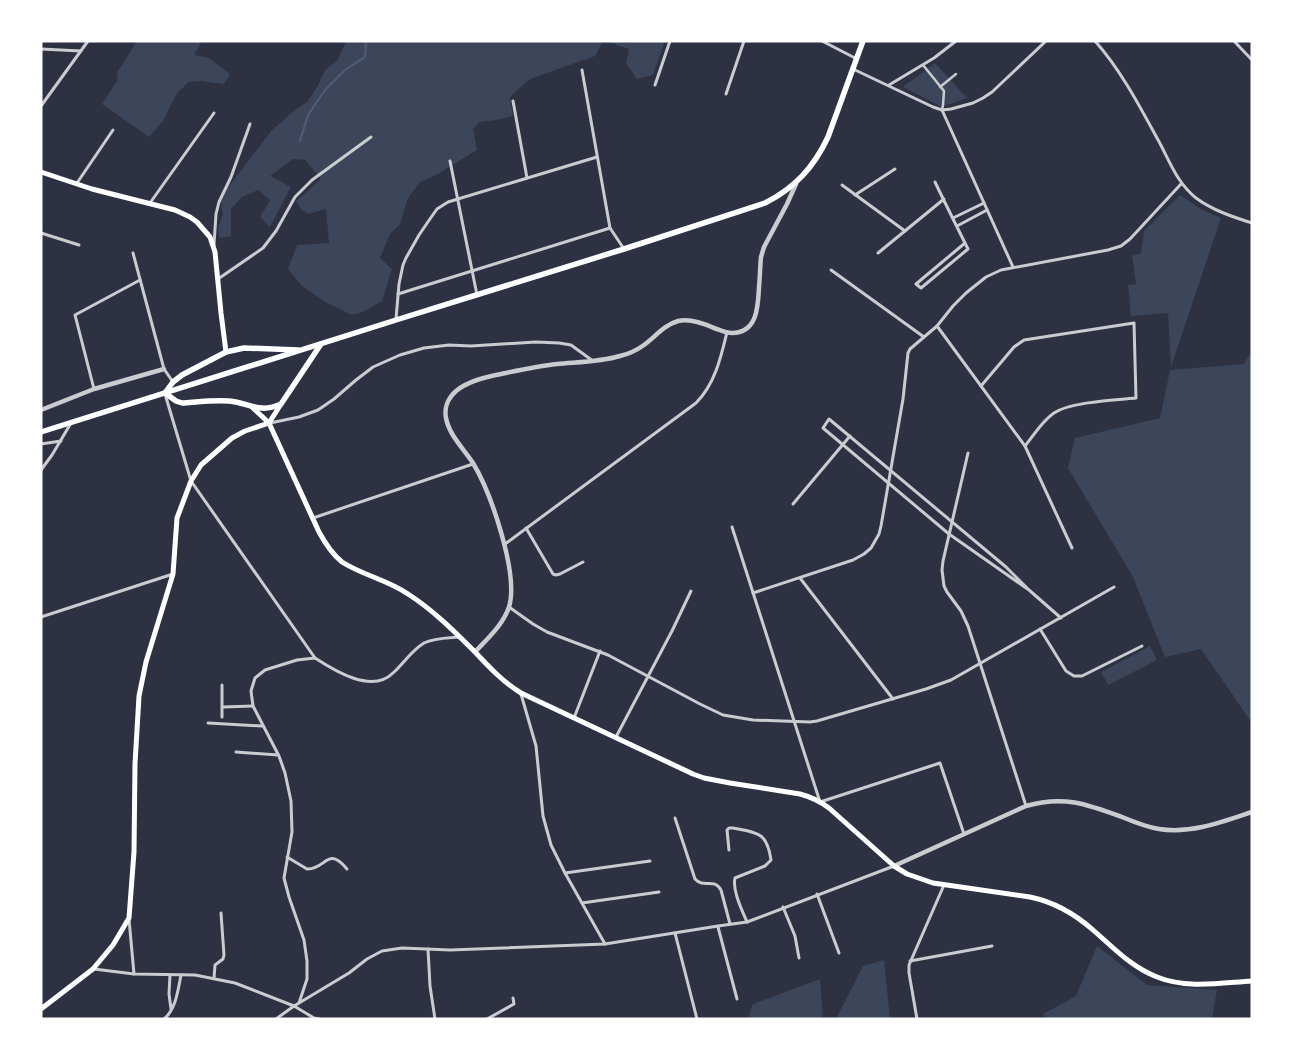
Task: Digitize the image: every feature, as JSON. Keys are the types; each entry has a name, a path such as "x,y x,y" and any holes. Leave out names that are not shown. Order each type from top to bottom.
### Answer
{"main road":[{"path":"41,432 765,203 786,191 796,182 822,151 863,41"},
{"path":"42,174 175,210 190,217 204,228 214,245 217,261 226,352"},
{"path":"41,1009 93,969 113,945 129,918 132,884 135,764 140,696 146,662 173,574 177,518 191,481 201,465 232,438 245,431 269,423 320,344"},
{"path":"165,393 173,382 186,373 226,352 244,348 302,350"},
{"path":"165,393 182,403 227,401 267,409 282,404"},
{"path":"252,407 269,423 312,518 329,548 342,562 408,594 432,612 504,681 521,693 683,770 704,778 811,797 820,802 894,866 914,877 945,885 1030,897 1054,905 1067,911 1085,924 1133,965 1158,977 1185,984 1252,981"}],"street":[{"path":"41,106 88,41"},
{"path":"655,85 670,41"},
{"path":"726,94 744,41"},
{"path":"822,41 857,59"},
{"path":"888,85 923,65 956,41"},
{"path":"853,69 923,103 942,110 974,103 983,98 992,92 1046,41"},
{"path":"1095,41 1129,90 1182,184 1194,196 1209,206 1252,223"},
{"path":"1234,41 1252,60"},
{"path":"41,48 81,51"},
{"path":"923,65 944,92 942,110 1013,267"},
{"path":"582,70 610,228 624,249"},
{"path":"940,87 956,74"},
{"path":"514,101 527,178"},
{"path":"149,204 214,113"},
{"path":"214,245 218,202 231,177 250,124"},
{"path":"76,184 113,130"},
{"path":"218,279 263,248 276,231 292,201 303,187 371,137"},
{"path":"396,320 403,265 412,246 437,209 442,205 597,157"},
{"path":"450,161 477,295"},
{"path":"855,195 896,169"},
{"path":"474,652 498,627 509,607 510,578 504,544 482,481 447,424 445,412 454,392 470,382 492,376 541,366 610,359 628,354 644,345 667,326 680,321 697,322 727,332 744,330 754,320 758,306 761,257 764,248 796,182"},
{"path":"935,182 968,249 922,288 916,284 965,243"},
{"path":"753,593 848,562 871,548 879,534 905,387 908,354 910,349 937,326 959,299 986,277 1001,270 1114,249 1120,246 1130,239 1182,184"},
{"path":"842,185 905,231"},
{"path":"878,253 944,200"},
{"path":"953,218 984,203"},
{"path":"957,226 987,210"},
{"path":"398,294 610,228"},
{"path":"41,233 79,245"},
{"path":"133,253 164,369 173,382"},
{"path":"831,270 924,337"},
{"path":"94,389 75,315 140,280"},
{"path":"981,386 1014,347 1024,340 1134,323 1136,398 1077,405 1060,410 1048,418 1025,446"},
{"path":"937,326 1025,446 1072,548"},
{"path":"504,544 691,408 702,398 713,379 727,332"},
{"path":"269,423 299,417 318,410 373,367 400,355 424,348 449,345 559,343 576,348 594,361"},
{"path":"42,409 94,389 164,369"},
{"path":"165,393 191,481 315,658 334,670 357,679 372,682 391,676 411,653 423,644 435,640 459,637"},
{"path":"1029,590 950,534 822,428 830,419 1006,567 1061,618"},
{"path":"41,470 71,423"},
{"path":"793,504 850,436"},
{"path":"41,444 61,441"},
{"path":"968,453 942,570 944,586 965,619 1026,806"},
{"path":"312,518 473,464"},
{"path":"732,526 820,802 940,763 964,834"},
{"path":"526,528 553,574 560,574 583,562"},
{"path":"41,617 173,574"},
{"path":"800,578 893,698"},
{"path":"509,607 547,632 600,651 723,715 742,719 795,722 817,721 951,680 1114,587"},
{"path":"616,737 676,624 691,591"},
{"path":"1040,629 1066,670 1078,677 1142,646"},
{"path":"574,718 600,651"},
{"path":"299,1004 307,979 307,961 304,940 284,878 292,832 291,801 285,773 252,706 251,692 255,678 265,670 281,664 315,658"},
{"path":"222,685 222,717"},
{"path":"521,693 537,752 545,824 551,845 605,944"},
{"path":"222,707 252,706"},
{"path":"208,723 263,726"},
{"path":"236,752 278,756"},
{"path":"276,1019 382,951 402,948 450,950 605,944 747,922 894,866 1026,806 1043,802 1077,802 1146,826 1172,830 1200,828 1252,812"},
{"path":"675,818 695,879 703,884 714,883 718,885 730,924"},
{"path":"729,850 726,830 733,828 759,834 765,839 769,850 771,860 765,866 735,878 734,884 747,922"},
{"path":"287,857 307,869 328,859 340,860 347,869"},
{"path":"565,873 650,861"},
{"path":"918,1019 909,973 910,961 945,885"},
{"path":"582,903 660,892"},
{"path":"817,894 840,953"},
{"path":"783,907 795,936 800,958"},
{"path":"214,978 215,965 224,955 220,913"},
{"path":"129,918 134,974"},
{"path":"718,926 737,999"},
{"path":"675,933 697,1019"},
{"path":"910,961 992,946"},
{"path":"428,950 430,986 435,1019"},
{"path":"93,969 134,974 196,975 214,978 235,983 294,1006 319,1019"},
{"path":"170,975 171,1009"},
{"path":"164,1019 175,1000 181,975"},
{"path":"170,994 177,994"},
{"path":"487,1019 514,1004 513,998"}],"shaded area":[{"path":"137,41 202,41 194,55 209,58 230,74 224,84 200,81 189,82 177,93 163,121 149,137 102,104 117,81 118,71"},
{"path":"346,41 603,41 595,56 530,79 510,98 513,116 480,122 473,129 477,150 438,174 420,182 408,198 400,224 390,234 380,258 392,269 382,301 357,314 350,314 325,302 302,286 288,269 297,245 329,243 326,209 308,214 301,209 296,201 321,179 305,160 293,159 270,176 291,187 270,227 260,217 270,200 258,190 242,197 231,209 231,236 219,238 218,228 223,214 221,203 226,190 272,130 307,102 325,70 337,61"},
{"path":"605,41 665,41 653,75 637,79 626,63 629,49"},
{"path":"935,63 967,98 942,107 903,87"},
{"path":"1180,195 1201,209 1221,218 1171,367 1168,313 1131,316 1128,285 1136,284 1132,256 1141,253 1144,231"},
{"path":"1252,350 1252,723 1201,649 1165,657 1133,577 1068,468 1075,438 1160,418 1170,370 1244,364"},
{"path":"1150,646 1157,660 1108,685 1101,672"},
{"path":"1097,946 1147,985 1217,990 1212,1019 1046,1019 1043,1014 1076,996"},
{"path":"884,960 890,1019 836,1019 863,966"},
{"path":"820,979 823,1019 748,1019 753,1004"}],"waterway":[{"path":"300,141 308,115 325,90 345,70 365,57 366,41"}]}
